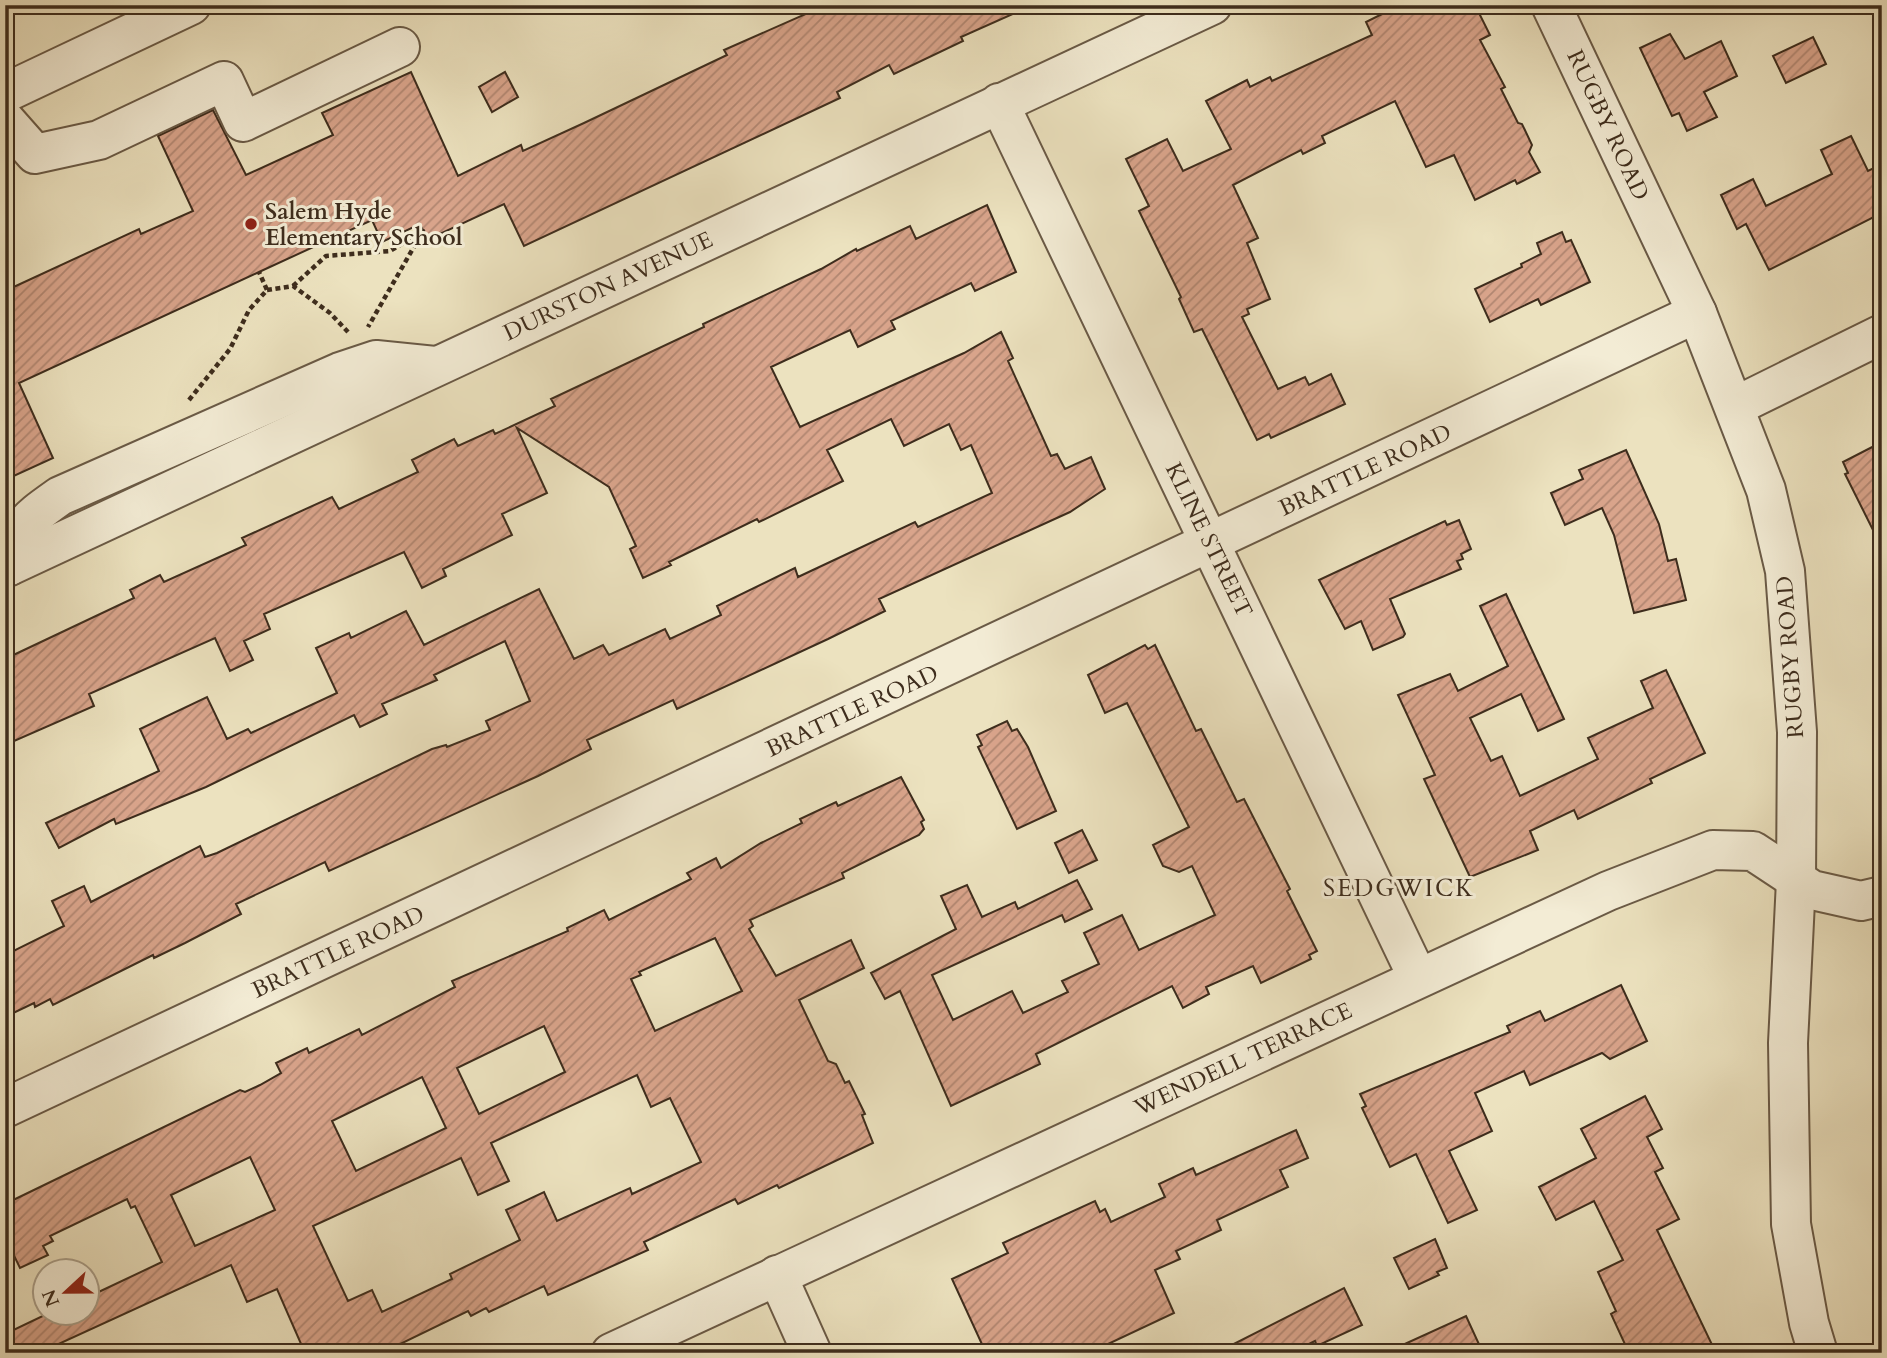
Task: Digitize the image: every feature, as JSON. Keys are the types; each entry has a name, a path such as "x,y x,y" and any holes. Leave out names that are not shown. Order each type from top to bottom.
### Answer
{"street":[{"path":"5,93 191,5"},
{"name":"DURSTON AVENUE","path":"7,567 1212,5"},
{"name":"RUGBY ROAD","path":"1551,5 1698,313 1736,406 1766,491 1785,571 1797,732 1796,881 1788,1043 1791,1224 1809,1323 1818,1353"},
{"path":"5,120 35,153 99,140 224,81 243,122 400,47"},
{"name":"KLINE STREET","path":"999,103 1418,978"},
{"name":"BRATTLE ROAD","path":"5,1108 1698,313"},
{"path":"1736,406 1882,334"},
{"path":"7,567 25,521 60,496 340,372 367,352 437,366"},
{"name":"WENDELL TERRACE","path":"611,1353 1608,891 1713,850 1753,851 1812,890 1861,901 1882,896"},
{"path":"777,1275 813,1353"}],"path":[{"path":"186,403 230,349 249,310 267,290 293,286 326,256 390,251 423,231 367,352 330,313 293,286"},
{"path":"259,272 267,290"}],"building":[{"path":"826,5 1033,5 961,37 963,41 894,74 889,65 837,92 840,98 524,246 504,204 427,240 420,224 382,242 372,220 259,272 19,383 53,458 5,480 5,291 139,229 141,234 193,211 158,136 213,110 246,175 333,135 322,113 411,72 458,176 521,145 523,151 584,123 727,55 724,50"},
{"path":"1400,5 1475,5 1490,35 1480,40 1505,87 1501,89 1532,145 1529,152 1540,172 1517,184 1515,180 1475,200 1454,155 1426,167 1395,101 1322,136 1325,143 1303,154 1301,150 1233,185 1258,238 1247,243 1270,299 1247,309 1249,314 1242,317 1278,389 1305,377 1309,385 1331,374 1345,404 1271,438 1269,434 1257,440 1202,329 1194,332 1179,299 1181,297 1139,211 1149,206 1126,159 1167,139 1183,171 1231,149 1206,101 1247,80 1250,87 1270,77 1272,81 1372,35 1366,22"},
{"path":"1670,34 1685,59 1721,41 1737,76 1704,92 1717,117 1687,131 1679,113 1672,116 1640,48"},
{"path":"1813,37 1826,64 1786,83 1773,56"},
{"path":"505,72 518,97 492,112 479,87"},
{"path":"1851,136 1868,171 1882,164 1882,213 1769,270 1746,224 1737,229 1721,195 1753,179 1766,206 1832,174 1821,150"},
{"path":"987,205 1016,272 975,291 971,283 891,321 895,329 858,347 850,330 771,367 800,427 964,353 1001,332 1013,358 1008,361 1051,456 1057,454 1065,469 1091,457 1105,489 1070,512 879,599 885,611 828,639 677,709 673,700 587,740 591,749 538,776 329,871 325,862 236,904 241,914 185,943 154,958 153,955 53,1005 50,999 35,1007 34,1003 5,1017 5,955 64,926 52,901 84,886 91,902 200,846 205,857 217,853 432,749 446,745 447,747 490,730 486,721 530,701 505,641 434,675 437,680 382,704 387,714 360,727 354,715 206,787 116,824 114,819 59,848 46,823 159,771 140,729 207,697 227,739 248,729 251,733 337,693 316,648 349,633 351,638 406,611 424,645 539,589 574,659 603,645 609,655 665,629 670,639 721,615 717,606 795,568 798,577 915,522 918,527 992,493 971,445 961,450 949,424 904,446 891,419 827,450 843,481 759,522 757,519 669,562 671,565 643,578 630,549 636,546 609,487 517,428 547,493 502,514 512,535 443,569 446,576 422,588 404,552 264,614 270,629 244,641 253,660 230,671 215,638 89,694 94,706 5,745 5,659 134,598 130,590 160,575 164,582 246,545 242,538 332,497 339,509 418,472 412,460 454,439 458,446 493,430 495,434 555,406 551,399 704,327 703,324 821,269 856,249 857,251 910,226 916,239"},
{"path":"1562,232 1566,242 1571,240 1590,282 1541,305 1538,299 1490,322 1475,289 1522,267 1521,264 1541,254 1537,243"},
{"path":"1882,442 1882,548 1845,474 1848,473 1843,462"},
{"path":"1626,450 1659,524 1668,561 1676,559 1686,600 1634,613 1614,535 1602,508 1565,525 1551,493 1583,479 1579,470"},
{"path":"1459,520 1471,549 1461,554 1463,559 1457,561 1461,569 1390,599 1405,634 1403,637 1373,650 1361,621 1345,629 1319,580 1445,521 1447,525"},
{"path":"1506,594 1564,719 1538,731 1521,694 1470,718 1491,761 1502,756 1520,796 1598,759 1588,738 1653,708 1641,681 1666,670 1705,753 1650,779 1652,783 1578,819 1574,810 1530,831 1538,850 1470,877 1424,779 1435,775 1398,695 1450,674 1458,691 1508,666 1480,606"},
{"path":"1145,645 1148,649 1155,645 1196,731 1201,729 1237,802 1244,799 1290,889 1287,891 1317,951 1309,955 1311,959 1261,983 1253,966 1206,987 1209,994 1183,1008 1172,986 1036,1054 1040,1064 951,1106 900,991 885,999 871,973 956,929 941,896 967,885 982,917 1015,902 1018,909 1077,880 1092,909 1065,922 1062,915 932,975 953,1020 1012,991 1023,1013 1068,992 1062,981 1099,964 1084,933 1122,915 1139,950 1215,915 1192,866 1179,872 1163,866 1153,845 1189,827 1127,703 1105,713 1088,675"},
{"path":"1007,721 1012,731 1017,729 1028,747 1056,811 1017,829 978,747 982,745 977,735"},
{"path":"901,777 924,820 921,822 924,829 919,835 842,873 844,878 750,920 753,926 749,929 776,976 851,940 864,968 799,1000 828,1061 836,1064 845,1083 849,1081 865,1114 862,1115 873,1143 779,1188 777,1185 738,1204 735,1199 644,1242 648,1250 548,1295 544,1286 489,1312 486,1308 471,1316 468,1311 398,1345 401,1353 305,1353 277,1289 247,1302 231,1265 102,1324 102,1290 162,1262 135,1206 131,1208 127,1199 50,1236 53,1241 43,1246 48,1255 32,1256 32,1262 20,1268 5,1237 5,1204 240,1090 245,1092 260,1085 281,1073 276,1063 307,1048 309,1053 359,1029 362,1035 455,987 452,981 568,931 567,928 604,910 609,920 691,879 687,873 716,858 721,868 761,843 802,823 800,819 836,802 838,806","holes":["715,938 742,991 655,1031 631,979 641,975 639,972","544,1026 565,1072 479,1114 457,1068","637,1075 651,1107 670,1098 701,1162 632,1194 630,1188 557,1221 544,1192 506,1210 520,1240 450,1274 452,1279 382,1312 372,1290 348,1301 313,1226 461,1158 478,1195 509,1181 491,1143","422,1077 446,1128 356,1171 332,1121","250,1157 275,1210 195,1246 171,1195"]},
{"path":"1082,830 1097,860 1069,873 1055,843"},
{"path":"1621,985 1647,1041 1610,1059 1602,1053 1530,1085 1524,1071 1475,1093 1492,1131 1449,1151 1477,1210 1448,1223 1416,1154 1390,1167 1362,1108 1366,1106 1360,1094 1510,1032 1507,1026 1540,1011 1545,1021"},
{"path":"1645,1096 1662,1129 1647,1137 1663,1168 1655,1172 1679,1219 1657,1230 1716,1353 1629,1353 1611,1314 1616,1311 1598,1272 1623,1260 1594,1201 1556,1220 1539,1187 1596,1158 1581,1129"},
{"path":"1296,1130 1308,1158 1280,1170 1288,1187 1217,1220 1221,1230 1176,1251 1180,1259 1155,1270 1174,1313 1089,1353 986,1353 952,1279 1008,1253 1003,1243 1095,1201 1100,1212 1105,1209 1111,1222 1165,1197 1159,1184 1193,1168 1196,1175"},
{"path":"1435,1239 1447,1268 1437,1272 1439,1275 1409,1289 1394,1258"},
{"path":"1344,1288 1362,1325 1317,1346 1315,1341 1291,1353 1216,1353"},
{"path":"1466,1316 1483,1353 1385,1353"},
{"path":"32,1321 32,1326 98,1326 39,1353 12,1353 5,1334"}],"place":[{"name":"Salem Hyde Elementary School","path":"251,224"}],"district":[{"name":"SEDGWICK","path":"1399,888"}]}
